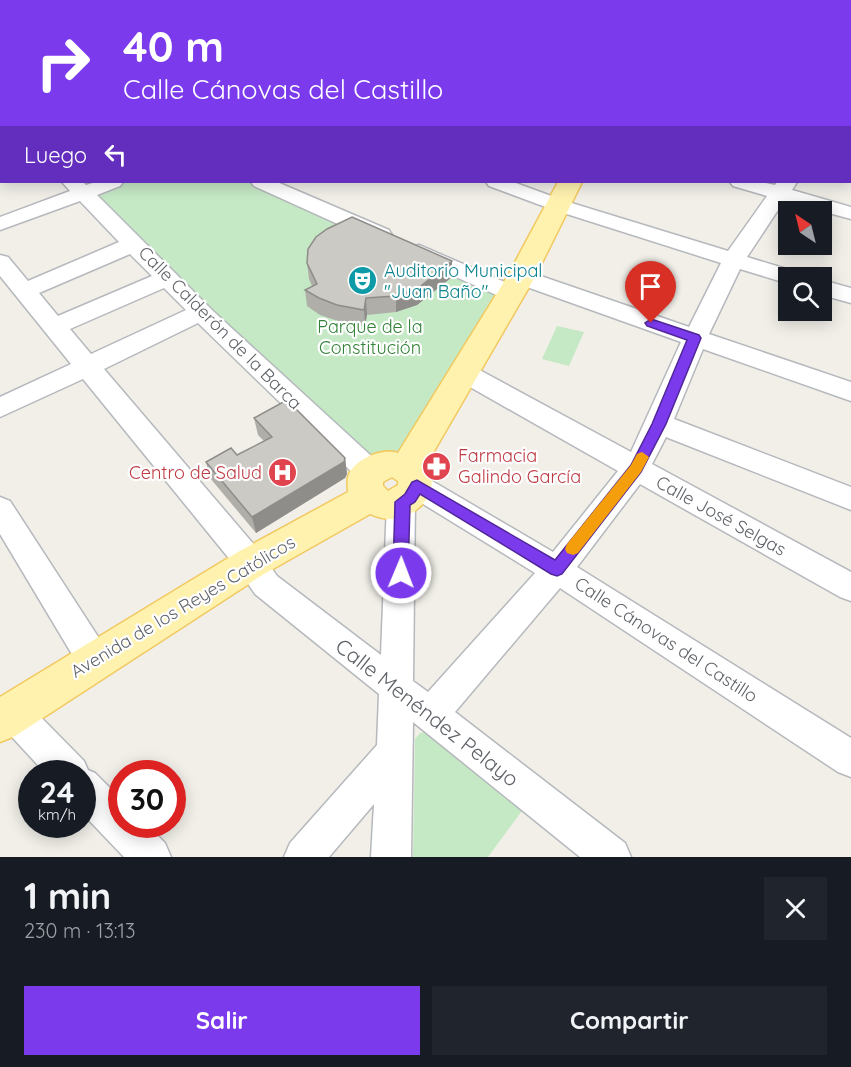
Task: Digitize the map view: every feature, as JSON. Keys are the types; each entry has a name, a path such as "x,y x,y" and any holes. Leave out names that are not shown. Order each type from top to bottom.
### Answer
{"main road":[{"name":"Avenida de los Reyes Católicos","path":"6,717 250,563 393,485 465,374 516,285 564,193"}],"street":[{"path":"0,224 78,187 106,183"},
{"path":"263,183 400,243 516,285 694,338 851,392"},
{"path":"502,183 564,193 734,259 778,273"},
{"path":"749,183 783,187 851,213"},
{"name":"Calle Calderón de la Barca","path":"78,187 202,312 393,485"},
{"path":"429,716 557,570 636,469 659,424 694,338 734,259 783,187"},
{"path":"24,291 134,244"},
{"name":"Calle Menéndez Pelayo","path":"0,262 266,585 429,716 612,857"},
{"path":"54,327 168,278"},
{"path":"832,290 851,296"},
{"path":"0,408 202,312"},
{"name":"Calle José Selgas","path":"465,374 851,588"},
{"path":"659,424 851,498"},
{"path":"391,857 398,691 393,485"},
{"name":"Calle Cánovas del Castillo","path":"393,485 557,570 851,759"},
{"path":"0,509 94,660"},
{"path":"6,717 55,760"},
{"path":"304,857 395,751"},
{"path":"96,800 151,857"}],"green space":[{"name":"Parque de la Constitución","path":"110,183 263,183 511,293 403,469 380,484 83,193"},
{"path":"557,326 584,332 569,366 542,359"},
{"path":"427,732 524,808 488,857 413,857 415,739 420,733"}],"building":[{"name":"Auditorio Municipal \"Juan Baño\"","path":"352,217 452,261 417,289 396,296 366,298 364,310 337,305 319,298 305,290 317,284 307,263 308,249 316,237 327,229"},
{"name":"Centro de Salud","path":"287,400 345,458 344,462 252,517 206,462 231,448 237,455 272,437 254,418"}],"slow traffic":[{"path":"573,549 636,469 642,457"}],"place":[{"name":"Auditorio Municipal \"Juan Baño\"","path":"363,281"},
{"name":"Farmacia Galindo García","path":"437,466"},
{"name":"Centro de Salud","path":"283,473"}],"route":[{"path":"401,573 402,502 410,498 417,486 557,570 636,469 659,424 694,338 651,323"}]}
